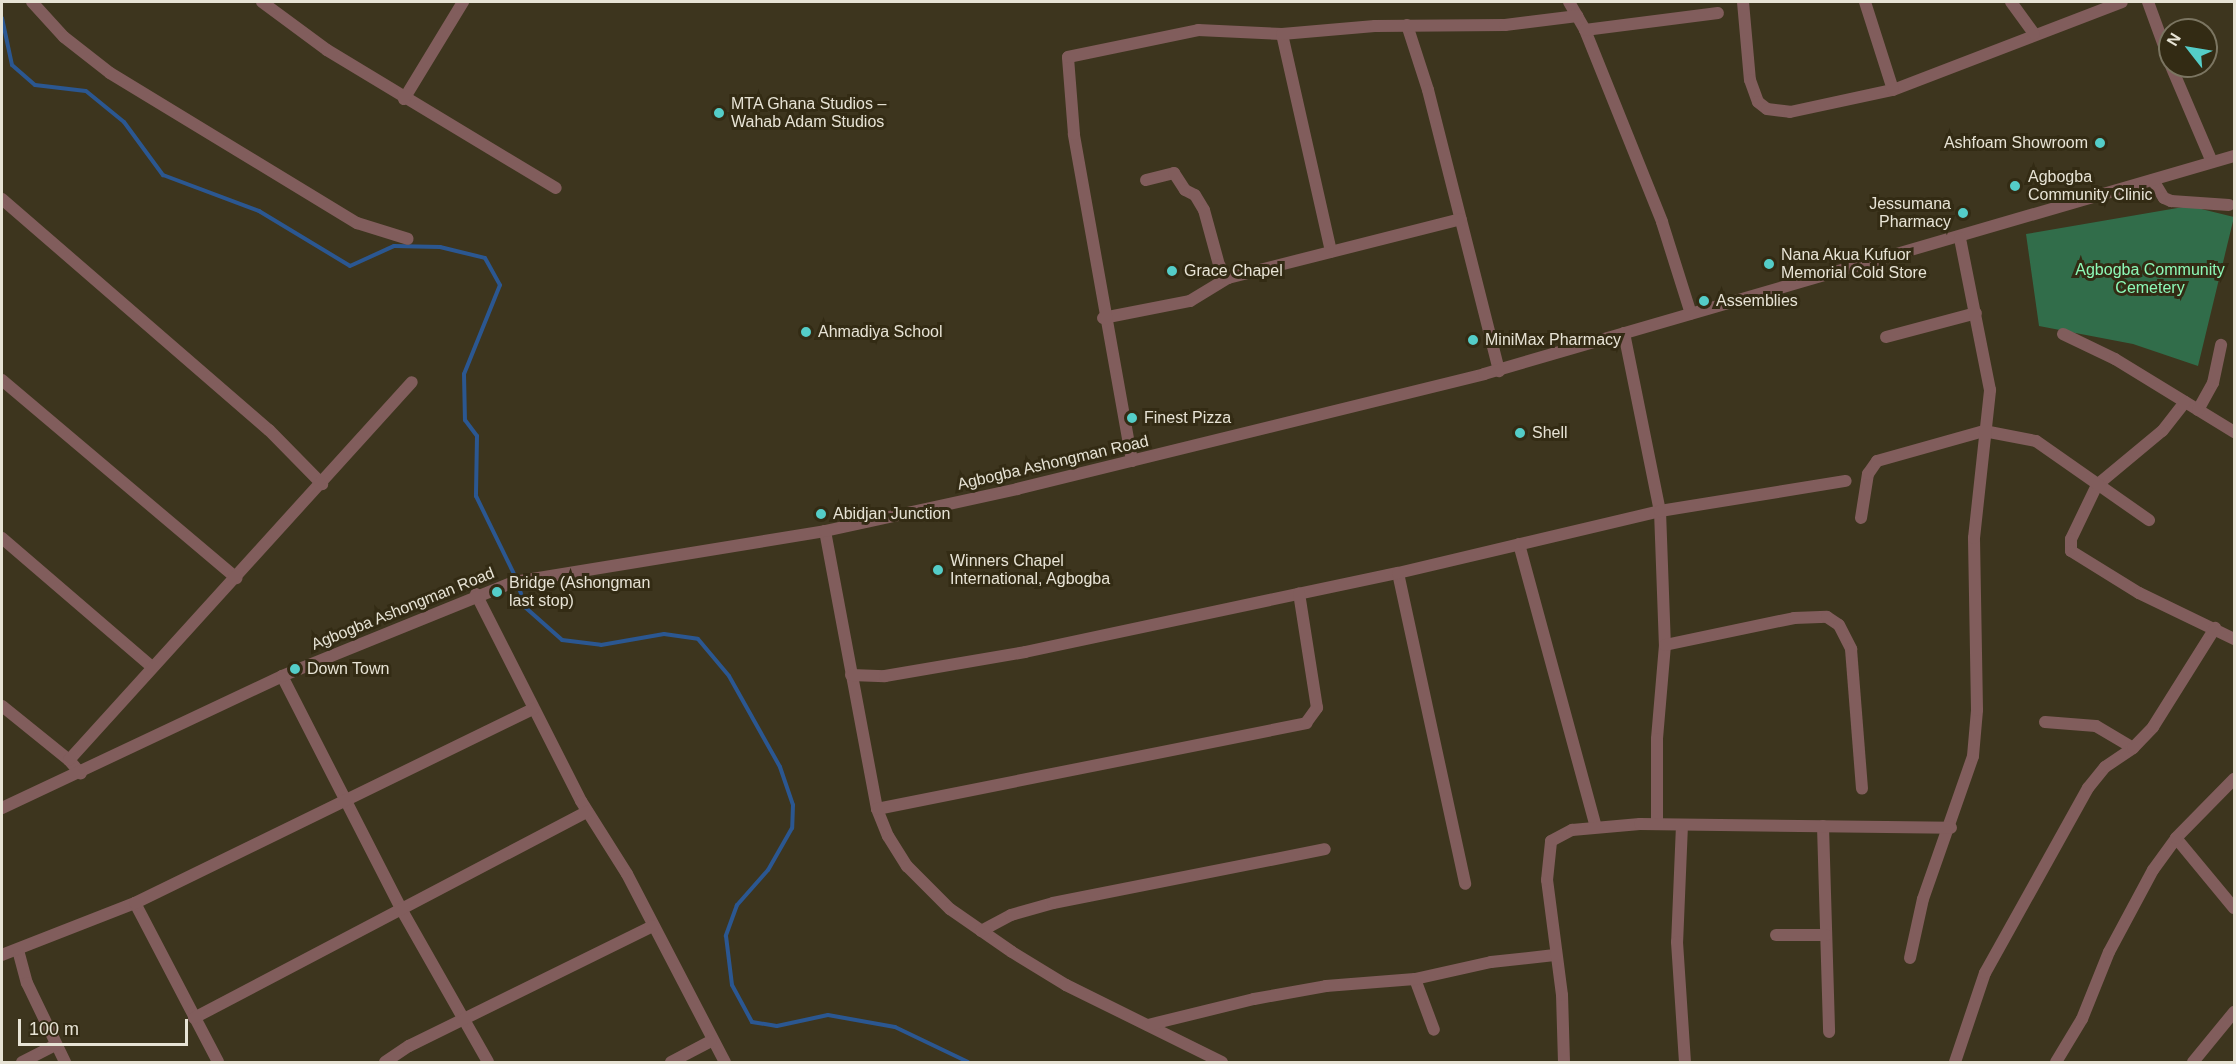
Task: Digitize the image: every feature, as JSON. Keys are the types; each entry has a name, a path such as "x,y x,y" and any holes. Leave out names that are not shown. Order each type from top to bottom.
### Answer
{"street":[{"path":"32,2 64,37 110,73 357,223 408,239"},
{"path":"262,2 327,50 404,99 556,188"},
{"path":"404,99 463,2"},
{"path":"1569,2 1585,30 1662,222 1691,314"},
{"path":"1743,2 1750,80 1758,102 1767,109 1790,112 1893,90 2122,2"},
{"path":"1865,2 1893,90"},
{"path":"2011,2 2034,34"},
{"path":"2148,2 2158,29"},
{"path":"1585,30 1718,13"},
{"path":"1132,461 1103,318 1069,102 1068,57 1198,30 1282,34 1407,25 1504,25 1576,16"},
{"path":"1407,25 1461,219 1499,370"},
{"path":"1282,34 1331,252"},
{"path":"2177,78 2212,162"},
{"name":"Agbogba Ashongman Road","path":"2,808 81,774 282,676 476,594 560,573 825,531 1132,461 1499,370 1960,238 2235,156"},
{"path":"1146,180 1174,173 1185,189 1195,195 1204,210 1219,265 1228,278"},
{"path":"2153,180 2164,198 2171,201 2229,205"},
{"path":"2,199 268,430 322,484"},
{"path":"1103,318 1190,301 1228,278 1461,219"},
{"path":"1910,958 1923,899 1951,828 1973,756 1977,710 1974,538 1988,369 1960,238"},
{"path":"1886,337 1976,313"},
{"path":"1624,333 1660,511 1665,645 1657,740 1657,824"},
{"path":"2063,334 2115,359 2235,432"},
{"path":"2198,410 2213,383 2221,345"},
{"path":"2,381 236,578"},
{"path":"69,760 151,666 236,578 412,382"},
{"path":"2185,402 2162,431 2097,485 2071,539 2074,556 2139,593 2235,639"},
{"path":"1861,518 1868,474 1876,461 1984,431 2036,441 2150,520"},
{"path":"851,675 885,676 1025,652 1398,573 1660,511 1846,481"},
{"path":"825,531 877,809 895,849 915,876 981,931 1066,985 1222,1062"},
{"path":"2,538 151,666"},
{"path":"1519,544 1596,827"},
{"path":"1398,573 1465,884"},
{"path":"877,809 1306,723 1317,708 1299,593"},
{"path":"476,594 587,812 627,874 711,1041 725,1062"},
{"path":"1665,645 1794,618 1827,617 1839,625 1851,649 1862,789"},
{"path":"1955,1062 1985,973 2003,935 2095,776 2133,748 2153,727 2214,628"},
{"path":"282,676 400,907 488,1062"},
{"path":"2,706 69,760 81,774"},
{"path":"2,955 135,903 344,799 533,709"},
{"path":"2045,722 2096,726 2133,748"},
{"path":"2056,1062 2082,1019 2130,908 2176,838 2235,779"},
{"path":"194,1018 400,907 587,812"},
{"path":"1564,1062 1562,995 1555,955 1547,870 1551,841 1572,830 1657,824 1951,828"},
{"path":"1682,825 1677,942 1685,1062"},
{"path":"1823,826 1829,1032"},
{"path":"2176,838 2235,908"},
{"path":"981,931 1011,915 1053,903 1221,873 1325,849"},
{"path":"135,903 218,1062"},
{"path":"385,1062 409,1046 465,1022 652,926"},
{"path":"1776,935 1826,934"},
{"path":"18,950 27,982 65,1062"},
{"path":"1148,1025 1295,991 1415,979 1491,962 1555,955"},
{"path":"1415,979 1434,1030"},
{"path":"2193,1062 2235,1012"},
{"path":"671,1062 711,1041"},
{"path":"22,1062 56,1045"}],"green space":[{"name":"Agbogba Community Cemetery","path":"2189,206 2234,217 2198,366 2133,344 2039,326 2026,234"}],"waterway":[{"path":"2,18 12,65 35,85 86,91 124,122 163,175 259,211 350,266 394,246 440,247 485,258 500,285 464,374 465,420 477,436 476,496 516,578"},
{"path":"518,585 526,608 562,640 601,645 664,634 698,639 729,676 780,767 793,805 792,828 768,870 737,905 726,936 732,985 752,1022 777,1026 828,1015 895,1027 968,1062"}],"place":[{"name":"MTA Ghana Studios – Wahab Adam Studios","path":"719,113"},
{"name":"Ashfoam Showroom","path":"2100,143"},
{"name":"Agbogba Community Clinic","path":"2015,186"},
{"name":"Jessumana Pharmacy","path":"1963,213"},
{"name":"Nana Akua Kufuor Memorial Cold Store","path":"1769,264"},
{"name":"Grace Chapel","path":"1172,271"},
{"name":"Assemblies","path":"1704,301"},
{"name":"Ahmadiya School","path":"806,332"},
{"name":"MiniMax Pharmacy","path":"1473,340"},
{"name":"Finest Pizza","path":"1132,418"},
{"name":"Shell","path":"1520,433"},
{"name":"Abidjan Junction","path":"821,514"},
{"name":"Winners Chapel International, Agbogba","path":"938,570"},
{"name":"Bridge (Ashongman last stop)","path":"497,592"},
{"name":"Down Town","path":"295,669"}]}
